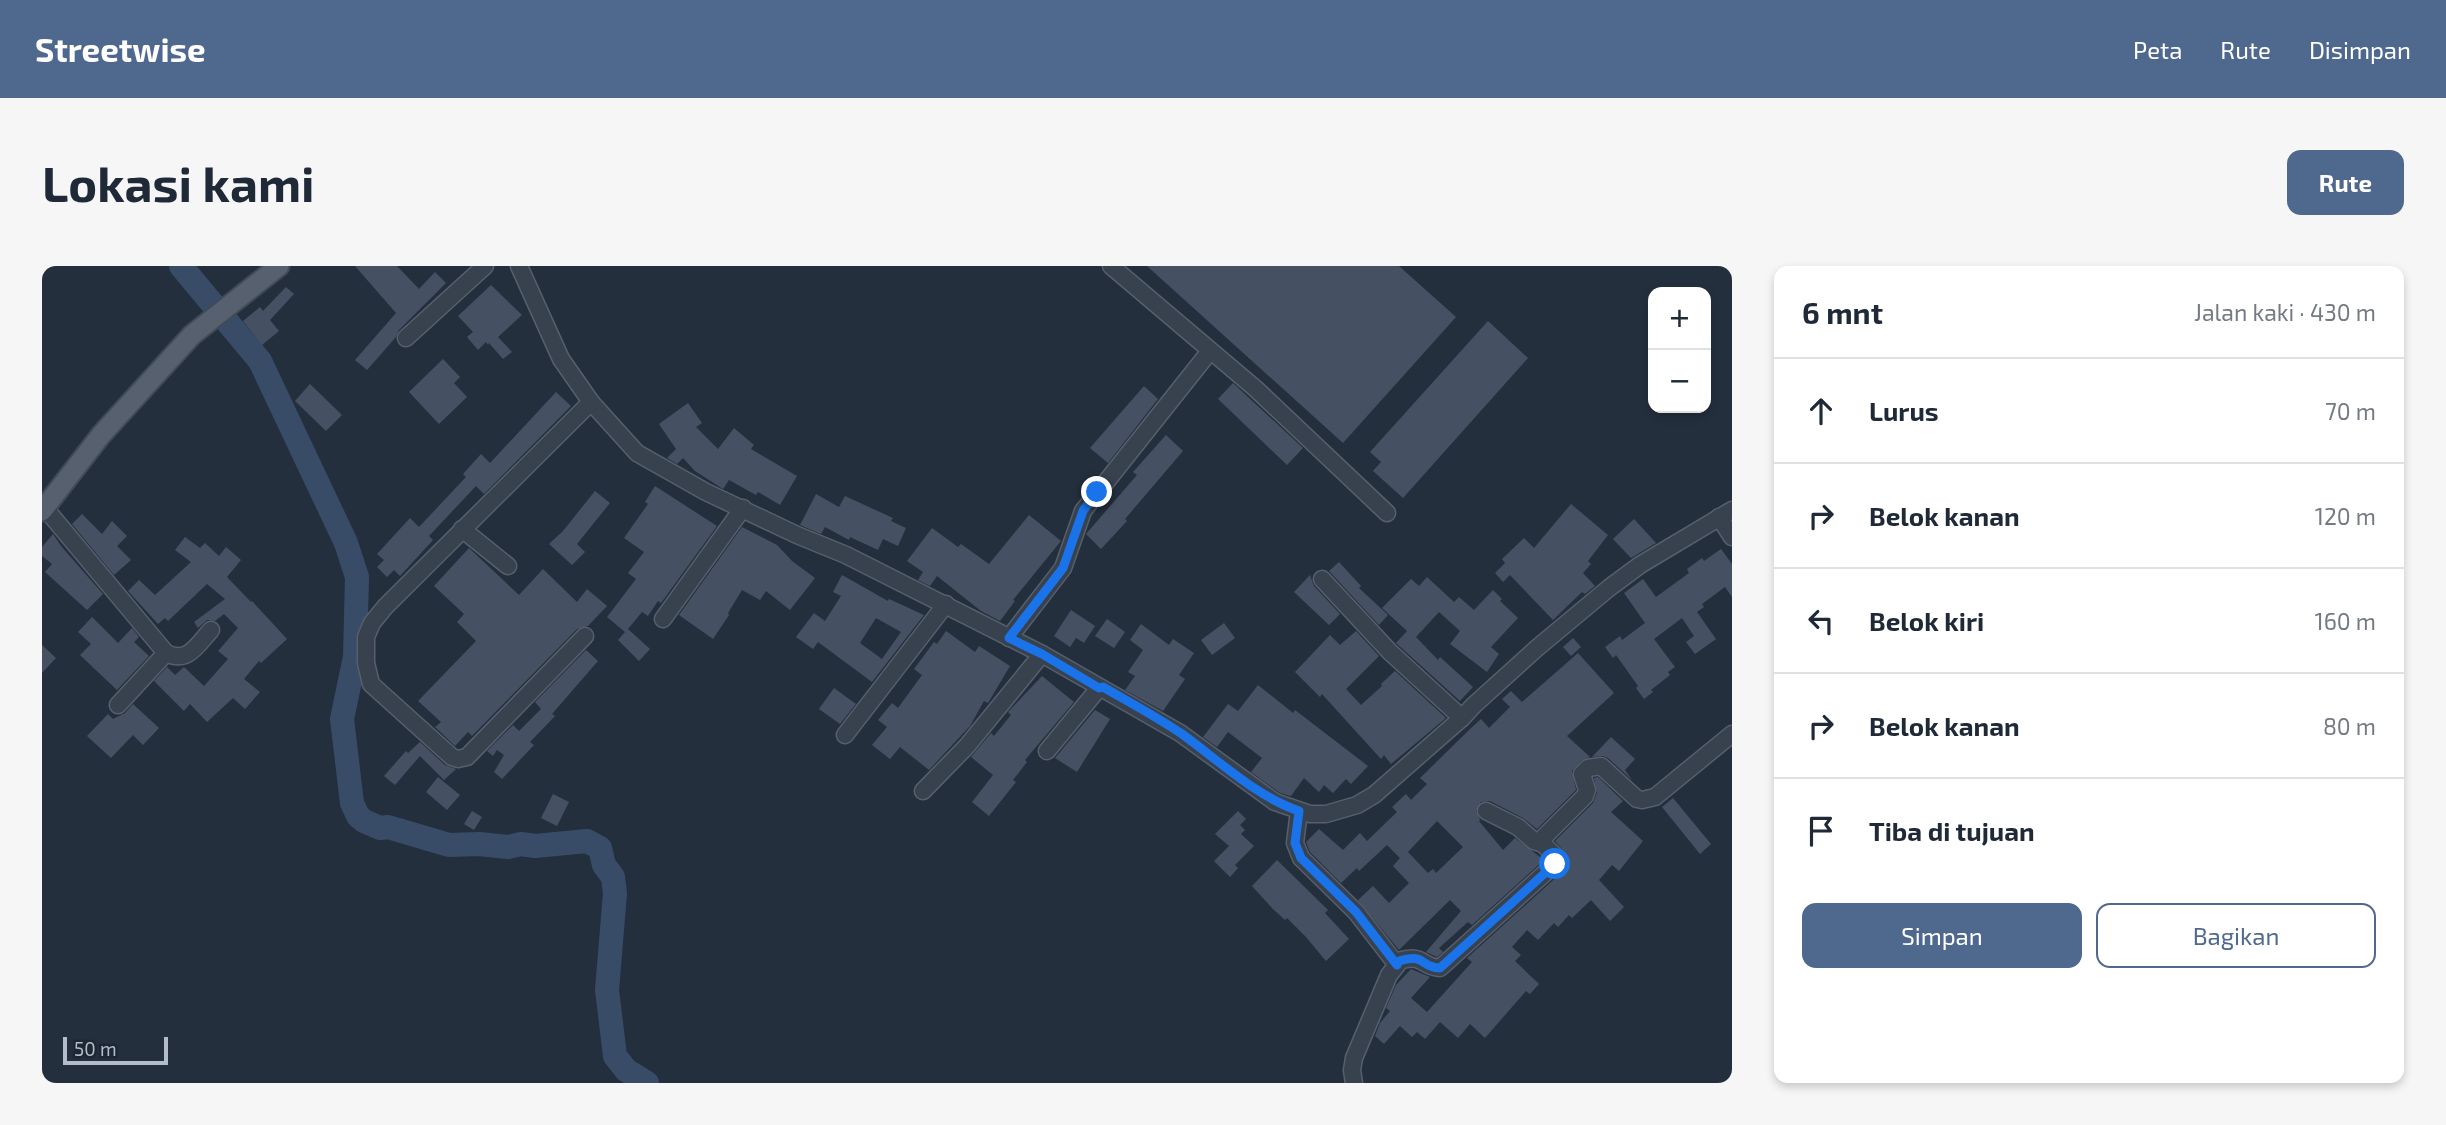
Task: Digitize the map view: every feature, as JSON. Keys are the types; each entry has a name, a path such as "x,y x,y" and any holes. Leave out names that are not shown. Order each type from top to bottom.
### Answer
{"main road":[{"path":"43,509 101,435 192,335 279,266"}],"street":[{"path":"406,338 485,266"},
{"path":"519,266 561,359 591,402 637,453 706,492 846,555 1042,654 1180,733 1275,802 1310,814 1344,810 1365,801 1462,718 1537,648 1640,565 1726,514 1732,537"},
{"path":"1111,266 1295,426 1387,513"},
{"path":"1009,638 1063,568 1083,511 1210,351"},
{"path":"585,636 467,757 458,759 452,757 371,684 366,663 366,637 372,623 385,607 591,402"},
{"path":"663,619 743,508"},
{"path":"43,509 166,653 179,657 187,656 211,630"},
{"path":"463,529 508,566"},
{"path":"1322,579 1391,652 1462,718"},
{"path":"845,735 946,604"},
{"path":"118,705 166,653"},
{"path":"923,791 967,746 1042,654"},
{"path":"1047,751 1099,688"},
{"path":"1541,843 1585,796 1587,790 1582,774 1588,768 1601,766 1637,799 1647,799 1655,797 1732,734"},
{"path":"1299,811 1295,843 1301,858 1356,912 1397,965"},
{"path":"1354,1083 1354,1058 1384,986 1399,961 1419,958 1433,968 1440,968 1555,864 1556,857 1541,843 1534,841 1518,827 1486,811"}],"building":[{"path":"355,266 397,266 419,289 435,272 446,283 399,330 367,370 355,360 396,313"},
{"path":"1147,266 1399,266 1456,317 1343,443"},
{"path":"491,285 522,315 498,337 512,352 503,359 489,343 488,345 486,342 478,350 467,337 473,332 458,316"},
{"path":"286,287 294,294 270,320 279,331 262,345 243,321 260,307 263,311"},
{"path":"1488,321 1528,358 1403,498 1373,471 1381,462 1370,452"},
{"path":"443,359 460,377 454,383 467,397 439,424 409,392"},
{"path":"1233,383 1303,448 1287,465 1218,399"},
{"path":"310,384 342,415 326,431 295,401"},
{"path":"1144,386 1158,399 1108,463 1090,448"},
{"path":"556,392 571,406 484,494 476,486 429,536 433,540 400,576 394,570 387,577 377,567 384,560 377,554 410,518 419,527 466,477 463,474 481,454 490,463"},
{"path":"688,403 702,423 696,427 718,449 734,428 754,445 751,449 797,476 780,505 729,480 723,489 695,471 683,458 677,464 667,458 676,449 659,424"},
{"path":"1166,435 1183,451 1101,549 1086,534 1137,475 1133,472"},
{"path":"655,486 717,526 661,603 658,601 648,616 642,612 628,629 650,649 639,661 618,640 625,632 607,617 636,579 628,573 644,552 624,538 648,504 645,502"},
{"path":"595,491 610,503 577,544 585,552 572,565 549,544"},
{"path":"816,494 839,507 845,496 893,518 891,521 906,528 898,546 883,539 878,550 850,537 849,540 825,527 821,534 800,525"},
{"path":"1571,504 1608,535 1588,561 1591,564 1583,573 1595,586 1585,594 1582,592 1553,620 1510,575 1503,582 1495,573 1505,563 1502,559 1524,538 1534,548"},
{"path":"82,514 102,534 112,521 127,536 117,546 131,560 114,575 72,524"},
{"path":"1029,515 1061,541 1013,600 1015,601 1000,621 981,611 937,576 930,586 918,580 923,572 907,561 932,528 958,547 961,544 989,564"},
{"path":"1634,519 1656,543 1631,558 1613,539"},
{"path":"742,527 777,545 792,561 815,578 790,610 766,591 760,600 742,590 713,639 679,615"},
{"path":"53,534 103,594 87,610 45,572 52,564 42,556 42,547"},
{"path":"185,537 200,548 205,543 219,556 226,547 241,560 227,577 287,639 261,663 259,661 244,679 260,692 245,709 233,698 207,722 190,704 184,711 154,681 167,667 175,675 184,667 204,686 228,659 218,651 238,628 224,614 215,621 207,620 198,628 194,622 225,599 207,584 168,621 165,618 158,624 128,591 139,580 155,595 191,562 175,550"},
{"path":"469,548 519,595 543,569 577,602 587,589 607,606 588,626 577,629 472,736 468,732 455,746 435,727 441,722 418,701 476,641 457,622 464,614 434,586"},
{"path":"1721,549 1732,564 1732,597 1725,587 1702,604 1704,607 1697,612 1716,639 1695,654 1686,642 1694,636 1682,618 1654,639 1675,667 1644,699 1616,655 1613,658 1605,647 1620,636 1622,640 1645,623 1624,593 1643,579 1656,597 1689,573 1687,569"},
{"path":"1339,562 1361,586 1359,588 1388,615 1379,625 1329,571"},
{"path":"842,575 888,601 889,599 924,615 872,682 818,642 813,649 796,637 814,613 825,621 841,596 833,592","holes":["876,618 901,632 882,659 860,643"]},
{"path":"1310,575 1314,586 1340,614 1329,625 1294,592"},
{"path":"1427,577 1454,602 1459,597 1474,610 1493,590 1502,599 1500,601 1518,618 1491,647 1499,654 1487,672 1450,644 1460,631 1439,612 1416,637 1438,660 1440,657 1473,687 1460,701 1396,643 1407,631 1382,608 1411,579 1419,586"},
{"path":"1071,610 1095,626 1084,643 1076,638 1070,647 1054,636"},
{"path":"92,617 118,643 132,628 139,637 134,642 149,656 117,690 80,655 91,644 78,632"},
{"path":"1107,619 1125,632 1114,648 1095,636"},
{"path":"1224,623 1235,638 1212,655 1201,640"},
{"path":"1141,624 1169,645 1173,639 1194,653 1179,675 1185,679 1163,711 1125,690 1135,676 1128,672 1143,650 1130,640"},
{"path":"946,631 975,652 979,646 1010,666 988,703 984,701 970,726 929,770 900,747 890,759 872,745 887,727 878,720 892,703 898,708 922,675 914,669"},
{"path":"1356,631 1379,656 1346,689 1361,705 1395,671 1446,718 1391,764 1384,755 1381,759 1322,694 1320,697 1295,672 1330,635 1340,645"},
{"path":"1573,638 1581,647 1571,656 1563,647"},
{"path":"42,645 56,658 42,673"},
{"path":"586,650 598,661 552,714 555,716 530,742 534,745 502,779 494,772 504,755 497,750 493,756 487,751 513,725 519,731 541,709 535,702"},
{"path":"1578,653 1614,693 1567,736 1590,757 1581,761 1572,771 1576,790 1537,829 1523,818 1490,801 1481,802 1476,811 1479,821 1503,850 1515,838 1544,860 1472,925 1468,922 1439,948 1443,952 1437,957 1426,952 1461,911 1450,900 1399,950 1358,900 1373,886 1389,903 1409,883 1393,866 1400,858 1387,845 1359,871 1357,868 1341,883 1310,852 1306,842 1319,829 1343,850 1360,833 1367,841 1397,812 1392,807 1406,794 1411,800 1427,784 1420,778 1469,730 1481,719 1489,728 1510,707 1502,699 1511,691 1522,702","holes":["1437,821 1463,847 1436,873 1433,869 1428,873 1408,852"]},
{"path":"1042,676 1074,702 1025,760 1027,762 1013,780 1016,782 989,816 972,802 993,775 971,757 991,733 994,736 1011,715 1008,712"},
{"path":"1258,685 1368,766 1351,784 1346,779 1333,793 1324,785 1319,792 1304,778 1291,796 1280,793 1251,772 1262,758 1228,732 1217,747 1203,737 1228,704 1238,711"},
{"path":"834,688 856,704 840,724 819,709"},
{"path":"133,704 159,728 143,745 133,735 111,758 87,736 108,714 113,719 125,713"},
{"path":"1095,710 1110,719 1077,772 1055,758"},
{"path":"1611,737 1635,759 1625,770 1632,780 1608,758 1592,757"},
{"path":"420,742 445,765 456,769 444,780 420,756 395,785 384,776 406,751 408,753"},
{"path":"438,777 460,795 447,810 426,792"},
{"path":"1598,777 1623,801 1611,812 1643,841 1619,871 1612,865 1599,880 1624,907 1610,921 1591,900 1572,918 1569,915 1558,927 1554,923 1538,940 1527,930 1512,947 1521,955 1515,961 1539,984 1530,994 1526,991 1485,1038 1470,1024 1458,1038 1440,1022 1425,1039 1417,1032 1412,1037 1400,1026 1384,1044 1375,1036 1380,1023 1390,1011 1386,1008 1396,985 1411,969 1430,977 1411,998 1427,1012 1472,962 1467,958 1562,872 1566,854 1555,841 1593,803 1597,793 1594,778"},
{"path":"553,794 569,802 557,826 541,818"},
{"path":"1673,798 1711,844 1700,854 1662,807"},
{"path":"472,811 482,817 474,830 464,824"},
{"path":"1238,811 1246,819 1240,825 1245,830 1241,834 1254,846 1235,865 1238,868 1230,877 1214,861 1229,846 1215,834"},
{"path":"1277,860 1328,910 1325,913 1349,939 1326,961 1306,937 1287,918 1285,920 1273,909 1252,886"}],"waterway":[{"path":"181,266 260,361 346,543 357,577 355,657 342,719 352,803 358,816 380,828 388,827 449,845 508,847 587,841 600,848 604,865 613,877 615,893 607,990 615,1056 626,1070 647,1083"}],"route":[{"path":"1097,492 1083,511 1063,568 1009,638 1149,714 1180,733 1275,802 1299,811 1295,843 1301,858 1356,912 1397,965 1399,961 1413,957 1433,968 1440,968 1555,864"}]}
